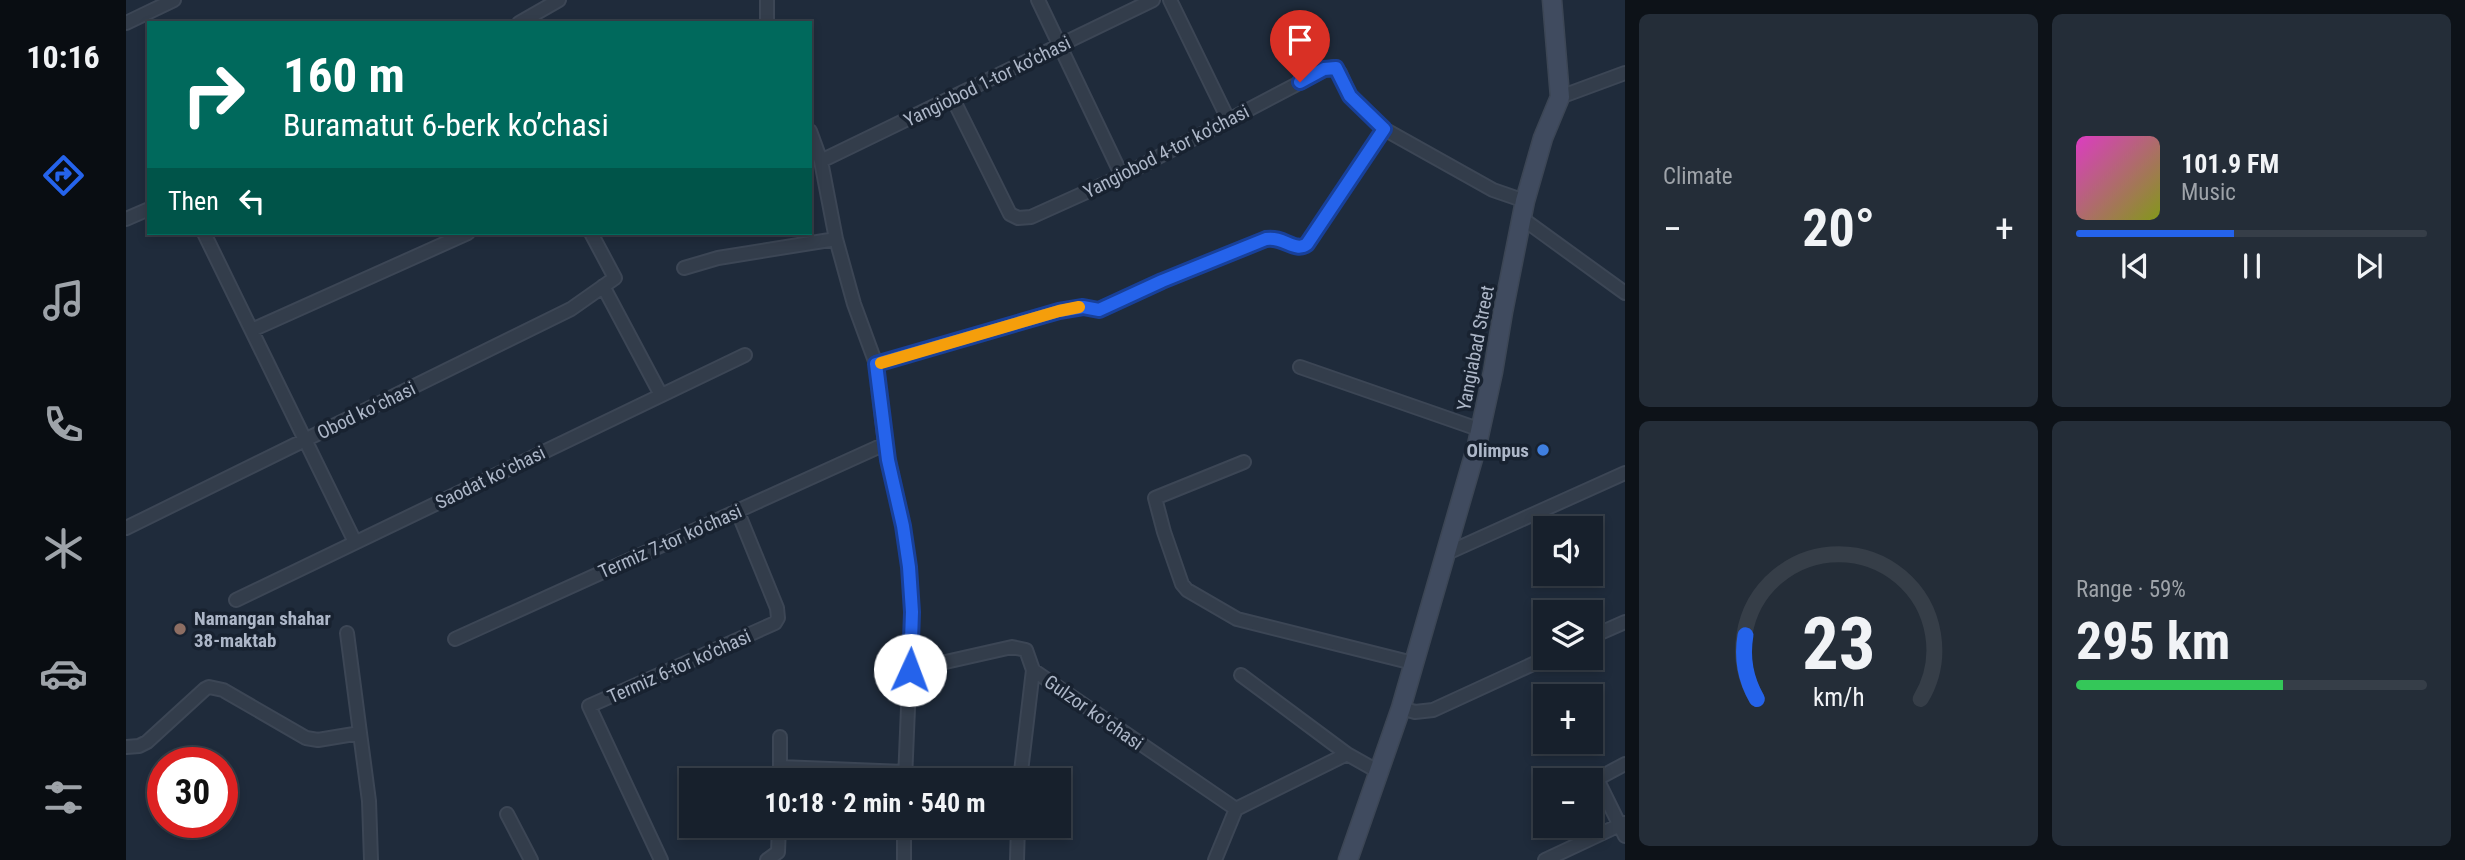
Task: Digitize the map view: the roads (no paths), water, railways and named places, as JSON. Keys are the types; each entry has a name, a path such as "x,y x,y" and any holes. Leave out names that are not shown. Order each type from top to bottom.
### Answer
{"street":[{"path":"126,23 174,0"},
{"path":"522,21 559,0"},
{"path":"767,0 767,21"},
{"path":"1038,0 1122,176"},
{"name":"Yangiobod 1-tor koʼchasi","path":"821,161 1153,0"},
{"path":"1170,0 1228,119"},
{"name":"Yangiabad Street","path":"1348,860 1401,708 1481,430 1524,210 1543,138 1560,97 1552,0"},
{"name":"Yangiobod 4-tor koʼchasi","path":"952,97 1010,214 1018,218 1031,216 1122,176 1324,69 1334,67 1340,73 1350,96 1384,129 1524,210 1625,293"},
{"path":"1560,97 1625,73"},
{"path":"876,364 1059,311 1083,307 1099,310 1266,239 1280,238 1298,248 1307,244 1384,129"},
{"path":"812,136 821,161 836,239 854,304 876,364 885,444 903,526 912,612 905,768"},
{"path":"126,219 147,210"},
{"path":"205,235 355,542"},
{"path":"252,330 464,235"},
{"path":"592,235 615,276 603,286 661,395"},
{"path":"684,268 718,258 836,239"},
{"name":"Obod koʻchasi","path":"126,528 571,309 603,286"},
{"name":"Saodat koʻchasi","path":"236,600 745,355"},
{"path":"1300,367 1481,430"},
{"name":"Termiz 7-tor koʼchasi","path":"455,639 885,444"},
{"path":"1244,462 1155,498 1164,533 1182,584 1187,590 1237,619 1413,663"},
{"path":"1445,554 1625,473"},
{"name":"Termiz 6-tor koʼchasi","path":"662,860 589,706 775,623 778,618 777,608 737,510"},
{"path":"1603,632 1625,622"},
{"path":"347,633 369,801 371,860"},
{"name":"Gulzor koʻchasi","path":"910,670 1012,647 1026,650 1033,670 1236,809"},
{"path":"1401,708 1415,712 1433,710 1533,664"},
{"path":"1021,768 1033,670"},
{"path":"1241,675 1348,754 1379,772"},
{"path":"126,747 147,742 209,687 223,691 306,738 318,740 360,733"},
{"path":"780,737 780,767 794,768"},
{"path":"1215,860 1236,809 1348,754"},
{"path":"1545,860 1623,828 1597,779 1625,765"},
{"path":"507,814 531,860"},
{"path":"767,860 778,852 779,838"},
{"path":"904,838 904,860"},
{"path":"1017,860 1018,838"}],"place":[{"name":"Olimpus","path":"1543,450"},
{"name":"Namangan shahar 38-maktab","path":"180,629"}]}
